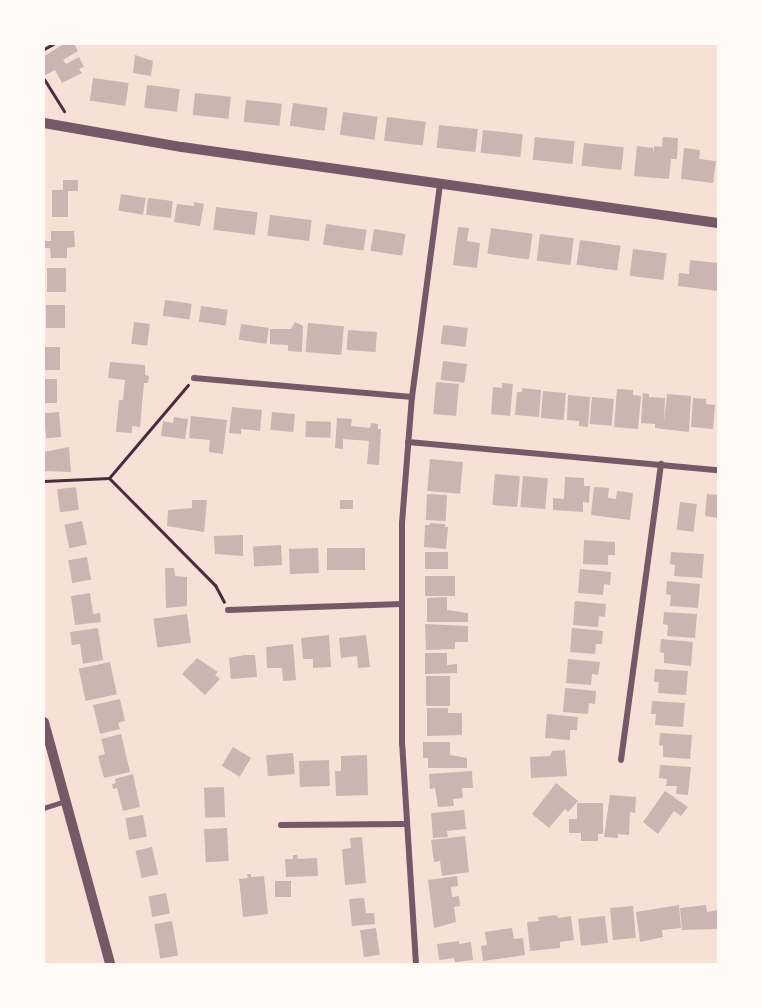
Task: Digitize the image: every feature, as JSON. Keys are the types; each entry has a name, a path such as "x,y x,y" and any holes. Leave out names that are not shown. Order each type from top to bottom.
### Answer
{"street":[{"path":"44,123 77,130 440,185 718,223"},
{"path":"416,964 405,824 402,523 412,397 440,185"},
{"path":"194,378 412,397"},
{"path":"408,442 718,470"},
{"path":"621,760 661,464"},
{"path":"228,610 402,604"},
{"path":"44,722 110,964"},
{"path":"281,825 405,824"}],"lane":[{"path":"44,808 66,801"}],"path":[{"path":"44,49 53,44"},
{"path":"44,79 77,130"},
{"path":"44,481 109,478 194,378"},
{"path":"109,478 215,585 228,610"}],"building":[{"path":"64,44 74,44 78,51 63,60 66,64 79,57 84,67 79,69 82,73 62,83 55,70 44,76 44,56"},
{"path":"135,55 153,61 151,76 133,73"},
{"path":"93,78 129,83 125,106 90,101"},
{"path":"147,85 180,89 177,112 144,108"},
{"path":"195,93 231,97 229,119 193,115"},
{"path":"246,100 282,104 280,126 244,122"},
{"path":"293,103 328,108 324,131 290,126"},
{"path":"343,112 378,117 374,140 340,135"},
{"path":"387,117 426,122 423,146 384,141"},
{"path":"439,125 478,129 475,152 437,148"},
{"path":"483,130 523,134 520,157 481,153"},
{"path":"535,137 575,141 572,164 533,160"},
{"path":"663,137 678,138 677,159 671,159 669,179 634,176 637,146 653,148 653,155 654,146 662,147"},
{"path":"584,143 624,147 621,170 582,166"},
{"path":"684,148 700,150 699,159 716,161 713,183 681,179"},
{"path":"63,180 78,180 78,191 68,191 68,217 52,217 52,190 63,190"},
{"path":"121,194 146,198 143,215 118,211"},
{"path":"148,198 173,201 171,218 146,215"},
{"path":"194,202 204,204 200,226 174,222 177,204 194,206"},
{"path":"216,207 258,212 255,235 213,230"},
{"path":"270,215 312,220 309,241 267,236"},
{"path":"326,224 367,230 364,251 323,245"},
{"path":"458,227 469,228 467,241 480,243 477,268 453,265"},
{"path":"491,228 533,234 529,260 487,254"},
{"path":"374,229 406,234 402,256 371,251"},
{"path":"51,231 74,231 75,247 67,248 67,258 51,258 50,248 44,248 44,241 51,241"},
{"path":"540,234 574,238 570,265 537,261"},
{"path":"580,240 621,246 617,270 577,265"},
{"path":"633,249 667,253 663,280 630,276"},
{"path":"690,260 718,263 718,291 678,286 679,273 689,274"},
{"path":"47,268 66,268 66,292 47,292"},
{"path":"165,300 192,304 190,320 163,316"},
{"path":"46,305 65,305 65,328 46,328"},
{"path":"201,306 228,310 226,326 199,322"},
{"path":"134,322 150,324 147,346 131,344"},
{"path":"295,322 303,326 302,352 288,351 288,345 270,344 270,329 291,329"},
{"path":"308,323 344,326 341,355 305,352"},
{"path":"241,324 269,328 267,344 239,340"},
{"path":"443,325 468,328 465,347 441,344"},
{"path":"348,330 377,332 376,352 347,350"},
{"path":"44,347 60,347 60,370 44,370"},
{"path":"443,361 467,364 465,383 441,380"},
{"path":"110,362 145,365 145,375 149,376 148,383 144,383 140,427 132,426 132,433 116,432 119,400 123,400 125,380 108,378"},
{"path":"44,379 57,379 57,403 44,403"},
{"path":"436,382 459,384 456,416 433,414"},
{"path":"502,383 513,384 510,416 491,414 493,387 502,388"},
{"path":"522,388 541,390 539,417 515,415 517,392 522,392"},
{"path":"617,389 633,390 633,395 641,396 638,429 614,427"},
{"path":"543,391 566,393 564,420 541,418"},
{"path":"643,393 649,394 649,397 665,398 664,423 667,394 691,396 689,432 655,428 655,424 641,423"},
{"path":"568,395 590,397 588,427 579,426 579,421 567,420"},
{"path":"592,397 614,399 612,426 590,424"},
{"path":"693,398 706,399 706,404 715,405 713,429 691,427"},
{"path":"232,407 262,410 260,431 241,429 241,434 229,433"},
{"path":"59,412 61,437 46,438 44,413"},
{"path":"272,412 295,414 293,432 270,430"},
{"path":"191,416 227,420 223,454 209,452 210,440 189,438"},
{"path":"174,417 188,419 185,439 161,436 163,421 173,423"},
{"path":"337,418 352,419 351,426 370,428 371,423 378,424 378,429 381,429 379,465 367,464 369,441 343,439 343,449 335,448"},
{"path":"306,421 331,422 330,438 305,437"},
{"path":"69,447 71,472 45,471 44,452"},
{"path":"430,459 463,462 460,494 427,491"},
{"path":"495,474 520,476 517,507 492,505"},
{"path":"523,476 548,478 545,509 520,507"},
{"path":"565,477 584,478 584,486 590,486 589,503 583,502 583,512 553,510 553,498 564,499"},
{"path":"76,487 79,510 60,512 57,489"},
{"path":"594,487 609,488 608,498 616,499 617,491 633,493 630,520 591,515"},
{"path":"427,494 447,495 446,521 426,520"},
{"path":"707,494 718,495 718,518 705,516"},
{"path":"192,500 207,500 204,532 167,526 168,510 192,508"},
{"path":"340,500 353,500 353,509 340,509"},
{"path":"680,502 697,504 693,532 677,530"},
{"path":"82,521 87,544 69,548 64,525"},
{"path":"430,523 445,524 445,527 448,527 446,549 424,547 425,525 430,525"},
{"path":"243,535 243,556 215,554 214,536"},
{"path":"584,540 615,542 615,555 608,555 608,565 583,564"},
{"path":"281,545 282,565 254,566 253,546"},
{"path":"318,548 319,573 290,574 289,549"},
{"path":"327,548 365,548 365,570 327,570"},
{"path":"425,552 448,552 448,569 425,569"},
{"path":"671,552 704,554 702,578 674,576 675,565 670,564"},
{"path":"87,557 91,580 72,583 68,560"},
{"path":"165,568 174,568 175,576 187,577 187,606 166,608"},
{"path":"580,569 611,572 610,585 604,584 603,595 578,593"},
{"path":"425,576 455,576 455,596 425,596"},
{"path":"667,581 700,584 698,608 670,606 671,595 666,594"},
{"path":"90,593 93,614 100,613 101,622 75,625 71,596"},
{"path":"447,597 447,610 468,613 468,622 427,622 427,598"},
{"path":"575,601 606,604 605,617 599,616 598,627 573,625"},
{"path":"664,612 697,614 695,638 667,636 668,625 663,624"},
{"path":"187,614 191,643 157,647 153,619"},
{"path":"425,624 468,626 468,642 455,642 455,649 426,650"},
{"path":"98,628 103,660 83,664 80,644 72,645 70,632"},
{"path":"572,628 603,631 602,644 596,644 595,654 570,652"},
{"path":"329,635 331,667 313,668 313,659 303,659 301,638"},
{"path":"366,635 370,667 358,668 357,656 341,658 339,638"},
{"path":"661,639 693,642 691,666 664,663 664,653 660,652"},
{"path":"293,644 296,680 283,681 282,668 267,668 266,647"},
{"path":"425,653 447,653 447,665 457,664 457,673 425,674"},
{"path":"255,655 257,677 231,679 229,658"},
{"path":"197,658 218,672 215,675 220,679 205,695 182,674"},
{"path":"568,659 600,662 598,675 592,674 591,685 566,683"},
{"path":"110,662 117,694 86,701 79,669"},
{"path":"655,669 688,671 686,695 658,693 659,682 654,682"},
{"path":"426,676 450,676 450,706 426,706"},
{"path":"565,688 596,691 595,704 589,703 588,714 563,712"},
{"path":"120,699 125,721 118,723 120,729 100,734 93,705"},
{"path":"652,701 685,703 683,727 655,725 656,714 651,714"},
{"path":"427,708 448,708 448,713 462,713 462,735 427,736"},
{"path":"547,714 578,717 577,730 570,730 570,740 545,738"},
{"path":"660,733 692,735 690,759 663,757 663,746 659,745"},
{"path":"121,734 130,772 104,778 98,756 105,754 101,739"},
{"path":"423,742 450,742 450,755 467,758 467,768 428,768 428,758 423,758"},
{"path":"233,747 251,758 240,777 222,766"},
{"path":"565,750 567,776 531,778 530,757 550,756 552,751"},
{"path":"293,753 295,774 268,776 266,755"},
{"path":"367,755 368,795 336,796 335,771 341,771 341,756"},
{"path":"329,760 330,786 300,787 299,761"},
{"path":"660,765 691,767 688,795 676,794 677,786 666,786 667,779 659,778"},
{"path":"472,771 473,788 462,788 463,798 453,799 454,806 438,807 435,788 430,789 429,774"},
{"path":"133,774 140,807 123,811 117,788 113,789 112,784 116,783 115,779"},
{"path":"556,783 578,801 568,812 565,809 549,828 532,814"},
{"path":"224,787 225,817 205,818 204,788"},
{"path":"665,791 688,807 681,816 674,811 658,834 643,822"},
{"path":"610,795 636,797 635,813 630,812 629,835 618,834 618,838 604,837"},
{"path":"577,803 603,803 603,834 598,834 598,841 581,841 581,833 569,833 569,819 577,819"},
{"path":"464,810 466,829 447,831 448,837 433,838 431,813"},
{"path":"143,815 147,837 129,840 125,818"},
{"path":"227,828 229,861 206,862 204,829"},
{"path":"465,836 469,872 442,876 440,861 434,862 431,840"},
{"path":"362,837 366,883 345,885 342,849 351,848 350,838"},
{"path":"152,847 158,874 142,878 135,851"},
{"path":"293,855 297,855 298,859 317,858 318,876 286,877 285,859 293,859"},
{"path":"247,874 251,874 251,877 264,876 268,914 243,917 239,879 248,878"},
{"path":"457,876 458,886 451,887 452,897 459,896 460,906 454,907 456,922 434,928 428,880"},
{"path":"275,881 291,881 291,897 275,897"},
{"path":"166,893 170,914 152,917 148,896"},
{"path":"364,898 366,913 374,913 375,924 352,926 349,899"},
{"path":"679,905 681,928 662,930 663,937 640,942 636,912"},
{"path":"706,905 707,912 718,910 718,929 682,930 680,908"},
{"path":"633,906 636,938 613,940 610,908"},
{"path":"557,915 558,918 571,916 574,940 560,942 560,948 530,951 527,922 539,921 538,917"},
{"path":"605,916 608,943 581,946 578,919"},
{"path":"172,921 178,955 160,959 154,924"},
{"path":"376,928 380,955 364,957 360,930"},
{"path":"512,928 514,939 523,938 525,955 483,961 481,946 487,945 485,932"},
{"path":"459,941 459,944 471,942 473,960 455,962 454,958 439,960 437,944"}]}
